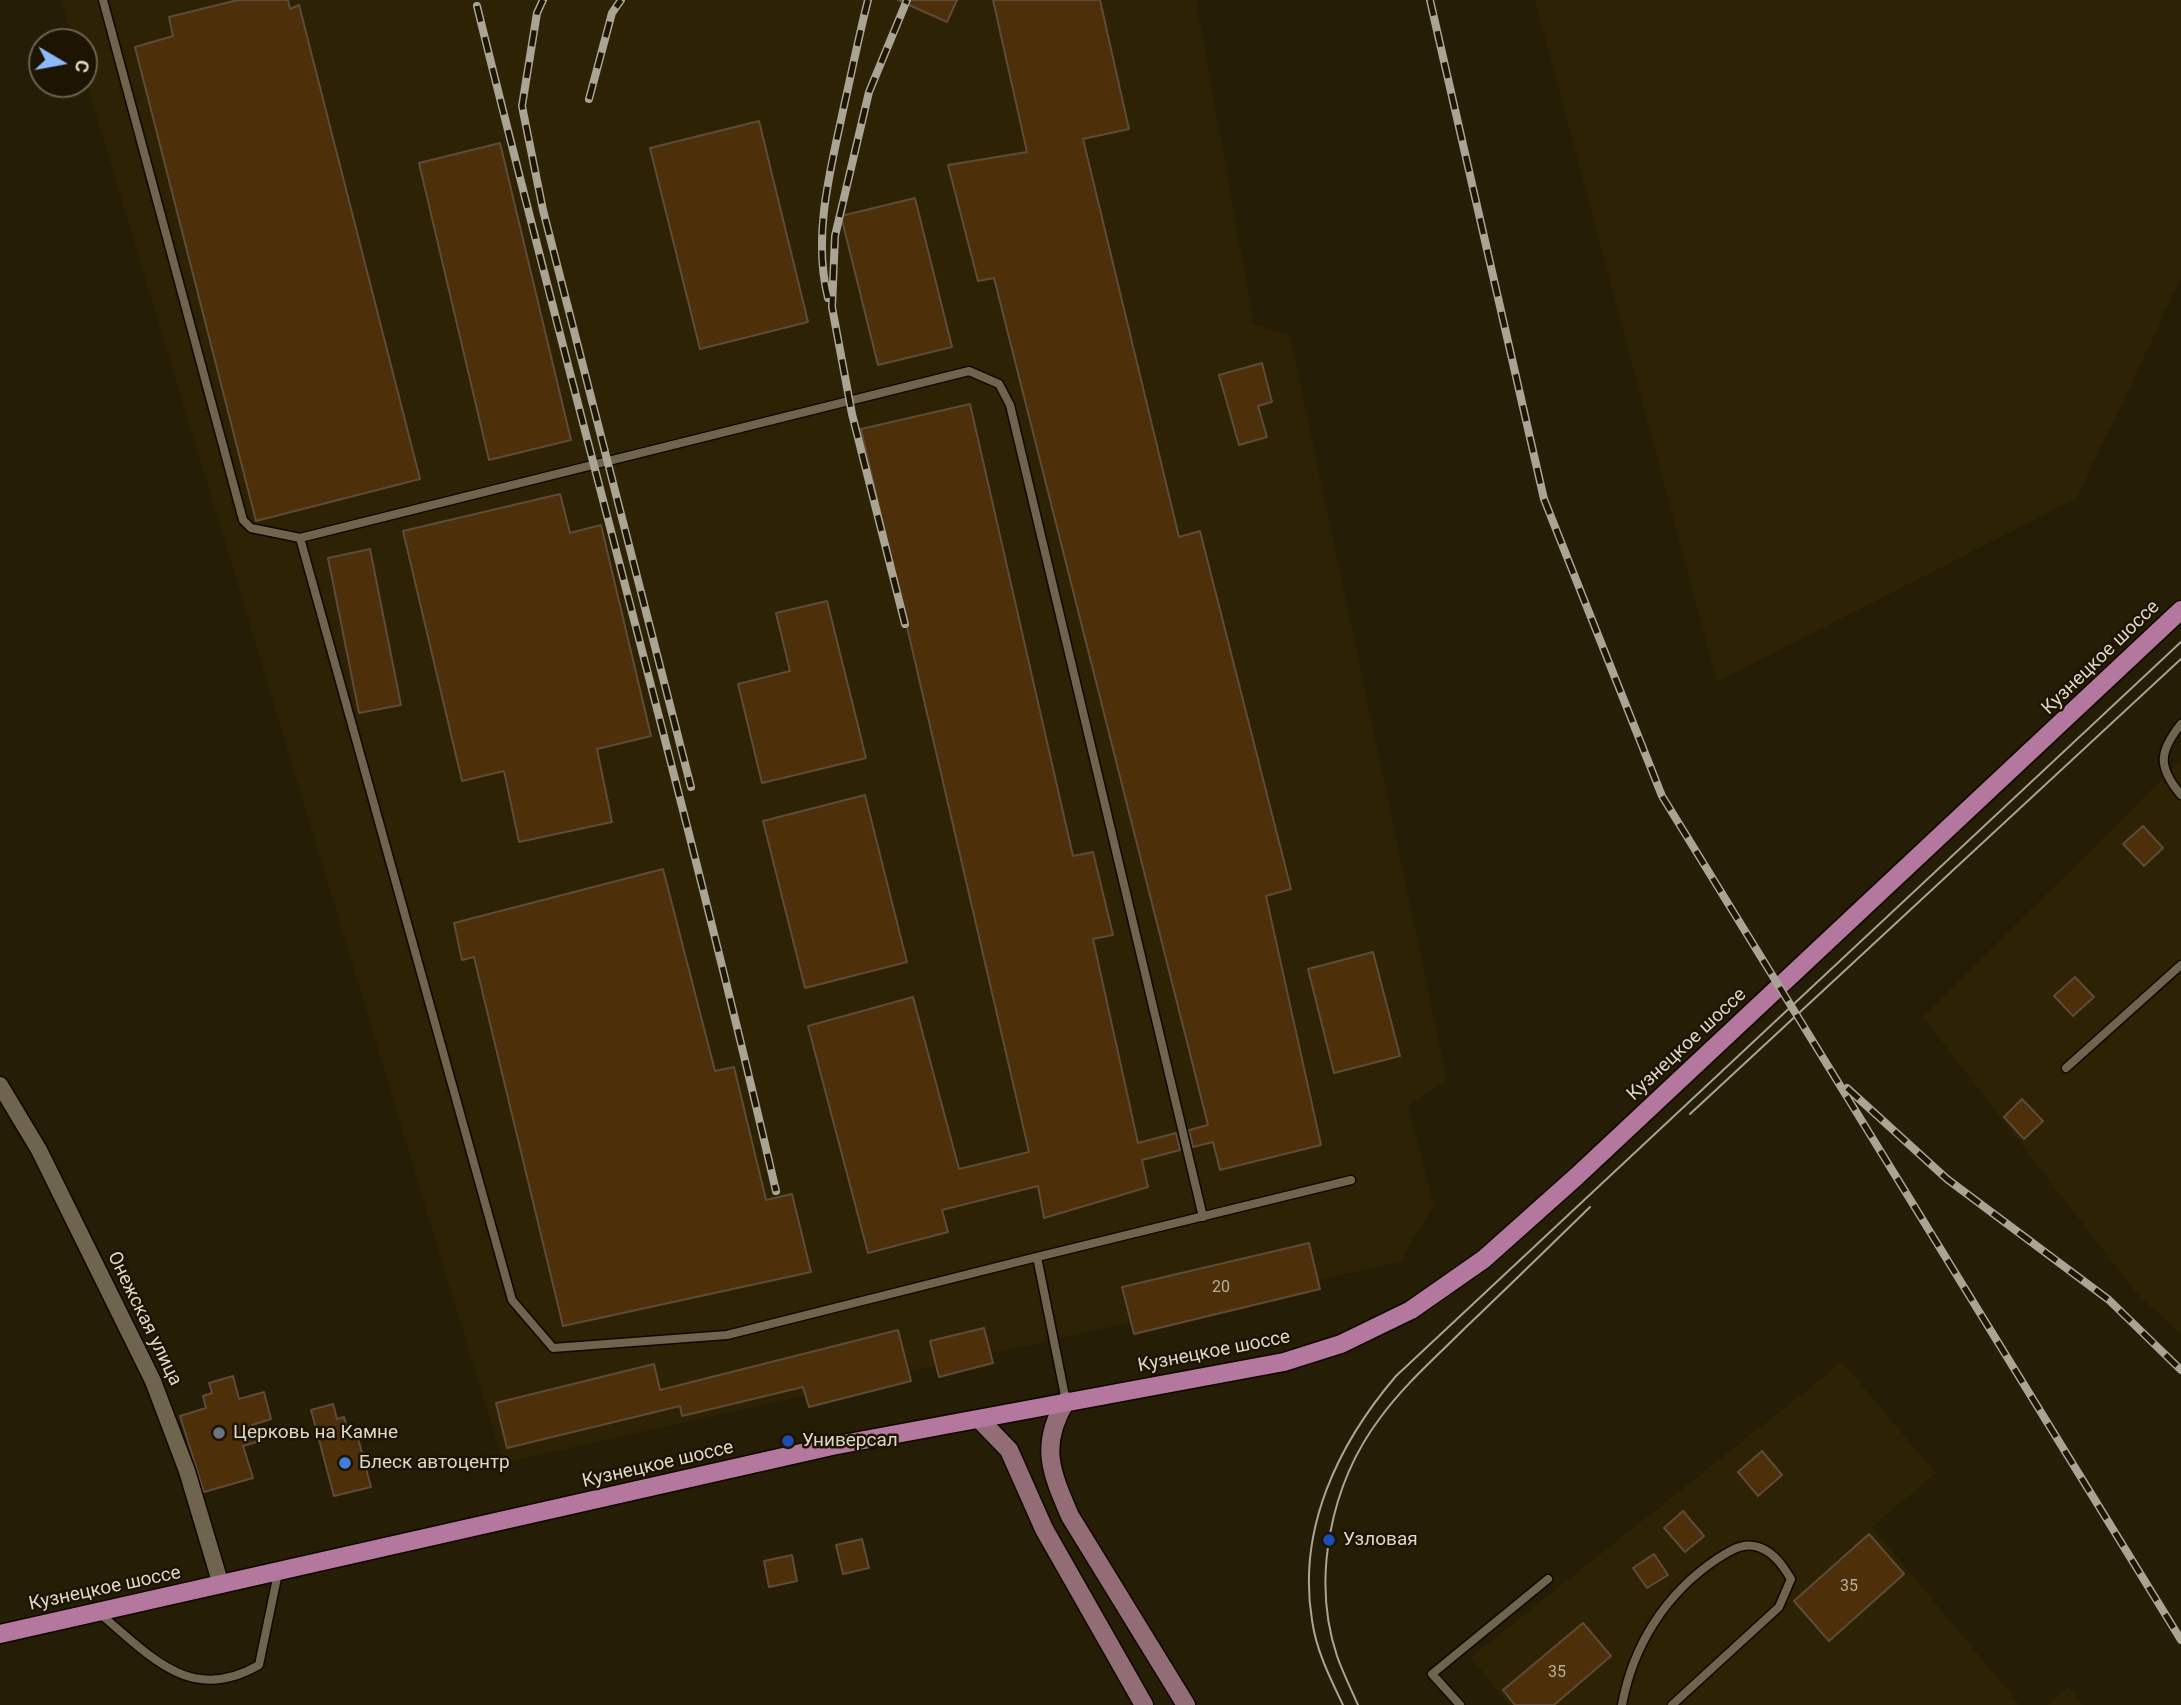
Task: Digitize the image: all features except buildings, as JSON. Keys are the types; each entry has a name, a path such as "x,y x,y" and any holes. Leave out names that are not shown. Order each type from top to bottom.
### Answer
{"main road":[{"name":"Кузнецкое шоссе","path":"0,1633 278,1573 832,1446 1066,1401 1251,1370 1341,1344 1392,1322 1484,1259 1577,1176 2181,610"},
{"path":"1066,1401 1051,1429 1048,1449 1059,1492 1077,1528 1186,1705"},
{"path":"979,1419 1009,1450 1044,1530 1144,1705"}],"street":[{"name":"Онежская улица","path":"0,1084 39,1150 153,1381 187,1471 221,1585"}],"lane":[{"path":"103,0 243,520 251,528 300,538 969,371 999,384 1010,405 1203,1217"},
{"path":"300,538 512,1300 554,1348 727,1335 1352,1180"},
{"path":"2181,724 2163,753 2165,775 2181,795"},
{"path":"2066,1068 2181,965"},
{"path":"1037,1257 1066,1401"},
{"path":"1622,1705 1627,1676 1659,1611 1698,1572 1738,1545 1760,1547 1777,1558 1791,1578 1779,1607 1672,1705"},
{"path":"99,1613 178,1680 198,1686 220,1685 243,1677 259,1665 278,1573"},
{"path":"1460,1705 1432,1674 1548,1579"}],"shaded area":[{"name":"Универсал","path":"61,0 1196,0 1254,325 1290,335 1447,1080 1408,1107 1434,1205 1400,1262 503,1463 91,98 98,98 98,28 70,28"},
{"path":"1535,0 2181,0 2181,279 2077,498 1717,682"},
{"path":"2181,760 2181,1334 2137,1294 1923,1017"},
{"path":"1842,1362 1936,1473 1872,1527 2020,1705 1509,1705 1471,1657"},
{"path":"2069,1687 2083,1705 2047,1705"}],"tram line":[{"path":"1343,1705 1324,1664 1314,1631 1309,1586 1311,1553 1327,1489 1340,1459 1375,1402 1396,1376 2181,642"},
{"path":"1690,1114 2181,659"},
{"path":"1358,1705 1337,1656 1329,1626 1326,1595 1330,1532 1349,1472 1363,1444 1399,1394 1590,1207"}],"railway":[{"path":"543,0 537,13 522,106 543,210 691,787"},
{"path":"589,99 612,13 621,0"},
{"path":"828,298 822,250 825,202 868,0"},
{"path":"905,624 852,414 832,307 835,236 869,92 907,0"},
{"path":"1430,0 1544,499 1662,796 2181,1640"},
{"path":"477,6 667,746 776,1191"},
{"path":"1847,1088 1947,1179 2109,1300 2181,1370"}],"place":[{"name":"Церковь на Камне","path":"219,1433"},
{"name":"Универсал","path":"788,1441"},
{"name":"Блеск автоцентр","path":"345,1463"},
{"name":"Узловая","path":"1329,1540"}]}
